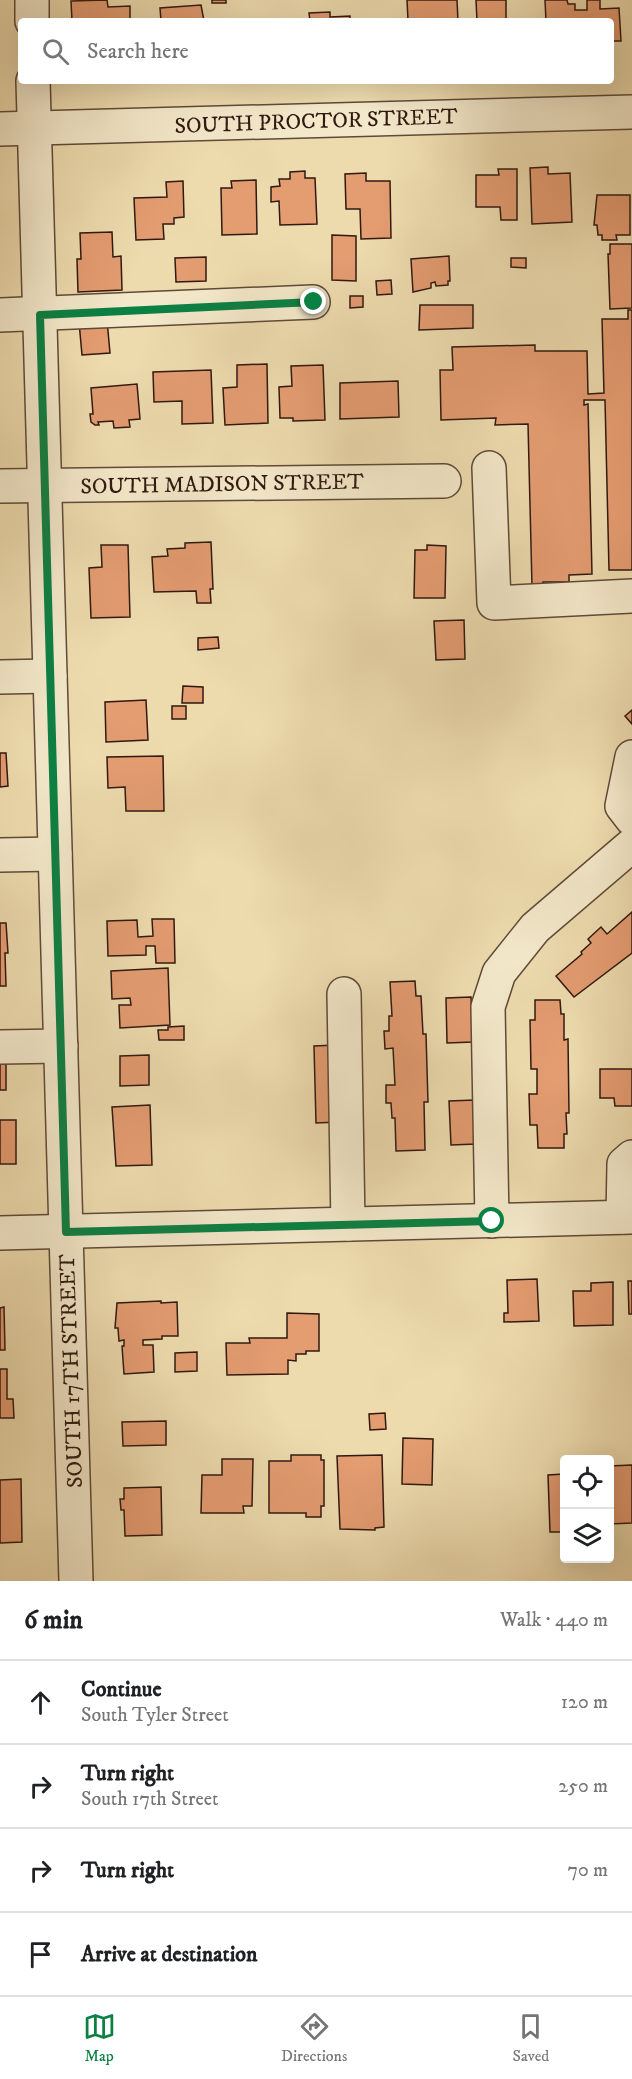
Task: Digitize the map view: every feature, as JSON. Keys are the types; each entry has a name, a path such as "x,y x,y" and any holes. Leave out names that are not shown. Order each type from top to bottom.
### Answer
{"street":[{"path":"32,0 32,18"},
{"name":"SOUTH 17TH STREET","path":"33,84 75,1581"},
{"name":"SOUTH PROCTOR STREET","path":"0,129 632,112"},
{"path":"0,315 314,302"},
{"path":"489,468 494,603 632,596"},
{"name":"SOUTH MADISON STREET","path":"0,486 444,481"},
{"path":"0,677 50,676"},
{"path":"632,757 622,806 632,819"},
{"path":"492,1221 488,1007 499,973 535,928 632,845"},
{"path":"0,855 55,854"},
{"path":"344,994 348,1224"},
{"path":"0,1047 61,1046"},
{"path":"0,1233 627,1217 624,1164 632,1157"}],"building":[{"path":"107,0 108,7 130,6 130,18 72,18 71,1"},
{"path":"212,0 226,0 226,3 212,3"},
{"path":"407,0 457,0 458,18 408,18"},
{"path":"476,0 506,0 506,18 477,18"},
{"path":"545,0 567,0 568,4 575,4 575,10 587,10 587,0 600,0 600,9 619,8 621,41 614,41 614,18 546,18"},
{"path":"201,5 203,18 161,18 160,8"},
{"path":"330,12 330,17 350,16 350,18 310,18 309,13"},
{"path":"548,167 548,174 570,173 572,222 532,224 530,168"},
{"path":"498,169 517,169 517,220 501,220 500,207 476,207 476,175 499,175"},
{"path":"305,171 305,178 315,178 317,224 280,225 279,201 271,202 271,187 280,186 279,179 290,179 290,172"},
{"path":"366,173 366,181 390,181 391,238 361,239 360,209 346,209 345,174"},
{"path":"256,180 257,234 222,235 221,188 232,188 231,181"},
{"path":"183,181 184,217 174,218 174,224 163,224 164,239 136,240 134,198 167,197 166,182"},
{"path":"597,195 630,195 630,235 616,235 617,240 602,240 602,235 598,235 597,225 594,225"},
{"path":"112,232 113,257 121,256 122,290 78,292 77,259 81,259 80,233"},
{"path":"332,235 356,236 356,281 332,280"},
{"path":"610,244 632,244 632,308 610,309 608,254 610,254"},
{"path":"449,256 450,281 448,285 436,286 435,282 431,283 431,288 413,292 411,259"},
{"path":"206,257 206,281 176,282 175,258"},
{"path":"511,258 526,258 526,268 511,267"},
{"path":"391,280 392,294 377,295 376,281"},
{"path":"350,296 363,296 363,307 350,308"},
{"path":"420,305 473,305 473,328 419,330"},
{"path":"628,310 632,310 632,570 609,570 605,400 584,400 584,405 588,404 592,574 569,575 569,582 543,582 543,586 532,586 528,424 495,425 496,418 441,420 440,370 453,370 452,347 535,345 535,351 587,351 588,394 604,393 602,319 628,319"},
{"path":"107,320 110,353 82,355 79,322"},
{"path":"267,364 268,423 225,425 223,388 237,387 237,365"},
{"path":"323,365 325,420 293,421 293,418 280,418 279,387 292,386 291,366"},
{"path":"211,370 213,423 182,424 182,401 154,402 153,372"},
{"path":"398,381 399,417 340,419 340,383"},
{"path":"137,384 140,419 129,420 130,427 114,428 113,421 98,422 99,425 91,422 90,414 93,414 91,388"},
{"path":"211,542 213,589 210,589 211,603 197,603 196,591 154,592 152,557 168,556 167,549 185,548 185,543"},
{"path":"101,545 128,545 130,617 91,618 89,568 102,567"},
{"path":"427,545 446,546 445,598 414,598 415,550 427,550"},
{"path":"464,620 465,659 436,660 434,621"},
{"path":"218,637 219,648 198,650 198,638"},
{"path":"183,686 203,687 203,703 182,703"},
{"path":"146,700 148,740 106,742 105,702"},
{"path":"172,706 186,706 186,719 172,719"},
{"path":"632,710 632,724 625,716"},
{"path":"0,753 6,753 8,786 0,787"},
{"path":"163,756 164,811 126,811 125,787 108,788 107,757"},
{"path":"632,912 632,953 574,997 556,976 582,954 581,952 591,943 588,939 601,927 607,934"},
{"path":"152,919 174,919 175,963 156,963 155,946 146,946 146,955 108,956 107,921 137,920 138,937 153,936"},
{"path":"0,923 6,923 8,953 5,953 6,986 0,986"},
{"path":"168,968 170,1025 120,1028 119,1005 131,1005 130,998 112,999 111,971"},
{"path":"415,981 416,996 421,996 423,1034 426,1034 428,1102 424,1102 425,1150 396,1151 395,1118 392,1118 391,1103 386,1103 386,1085 395,1085 393,1048 385,1049 384,1031 389,1031 389,1016 392,1016 390,982"},
{"path":"471,997 473,1042 447,1043 446,998"},
{"path":"535,1000 560,1000 561,1014 564,1014 564,1040 568,1039 569,1113 566,1113 567,1134 564,1134 564,1148 538,1148 537,1125 530,1125 529,1094 537,1094 537,1069 531,1069 530,1020 535,1020"},
{"path":"184,1026 184,1040 159,1040 158,1030"},
{"path":"336,1045 338,1122 316,1123 314,1046"},
{"path":"0,1055 6,1055 6,1090 0,1090"},
{"path":"149,1055 149,1085 120,1086 120,1056"},
{"path":"600,1069 632,1069 632,1106 615,1106 614,1098 600,1098"},
{"path":"475,1100 476,1144 451,1145 449,1101"},
{"path":"150,1105 152,1165 116,1166 112,1107"},
{"path":"0,1120 16,1120 16,1164 0,1164"},
{"path":"537,1279 539,1321 504,1322 504,1313 508,1313 507,1280"},
{"path":"628,1281 632,1281 632,1314 629,1314"},
{"path":"613,1282 613,1325 574,1326 573,1291 591,1291 591,1283"},
{"path":"161,1301 161,1303 177,1302 178,1336 162,1336 162,1339 143,1340 143,1345 153,1345 154,1372 124,1374 122,1346 124,1346 124,1340 119,1341 118,1328 115,1328 117,1303"},
{"path":"4,1307 5,1350 0,1350 0,1308"},
{"path":"287,1313 319,1314 319,1351 296,1354 296,1361 288,1360 288,1374 227,1375 226,1343 250,1343 249,1338 287,1338"},
{"path":"197,1352 197,1371 175,1372 175,1353"},
{"path":"0,1369 7,1369 7,1399 13,1399 14,1418 0,1418"},
{"path":"385,1413 386,1429 370,1430 369,1414"},
{"path":"166,1421 166,1445 123,1446 122,1422"},
{"path":"403,1438 433,1439 432,1485 402,1484"},
{"path":"291,1455 321,1455 321,1460 324,1460 324,1506 321,1506 321,1517 306,1517 306,1513 269,1513 269,1461 291,1461"},
{"path":"382,1455 384,1527 375,1528 375,1530 340,1529 337,1456"},
{"path":"222,1459 253,1459 252,1506 243,1506 244,1513 201,1513 202,1475 222,1475"},
{"path":"632,1465 632,1523 614,1524 614,1466"},
{"path":"560,1474 560,1532 550,1532 548,1475"},
{"path":"21,1479 22,1542 0,1543 0,1480"},
{"path":"161,1487 162,1535 125,1536 124,1510 121,1510 120,1499 124,1499 124,1488"}],"route":[{"path":"314,302 40,315 66,1232 492,1221"}]}
